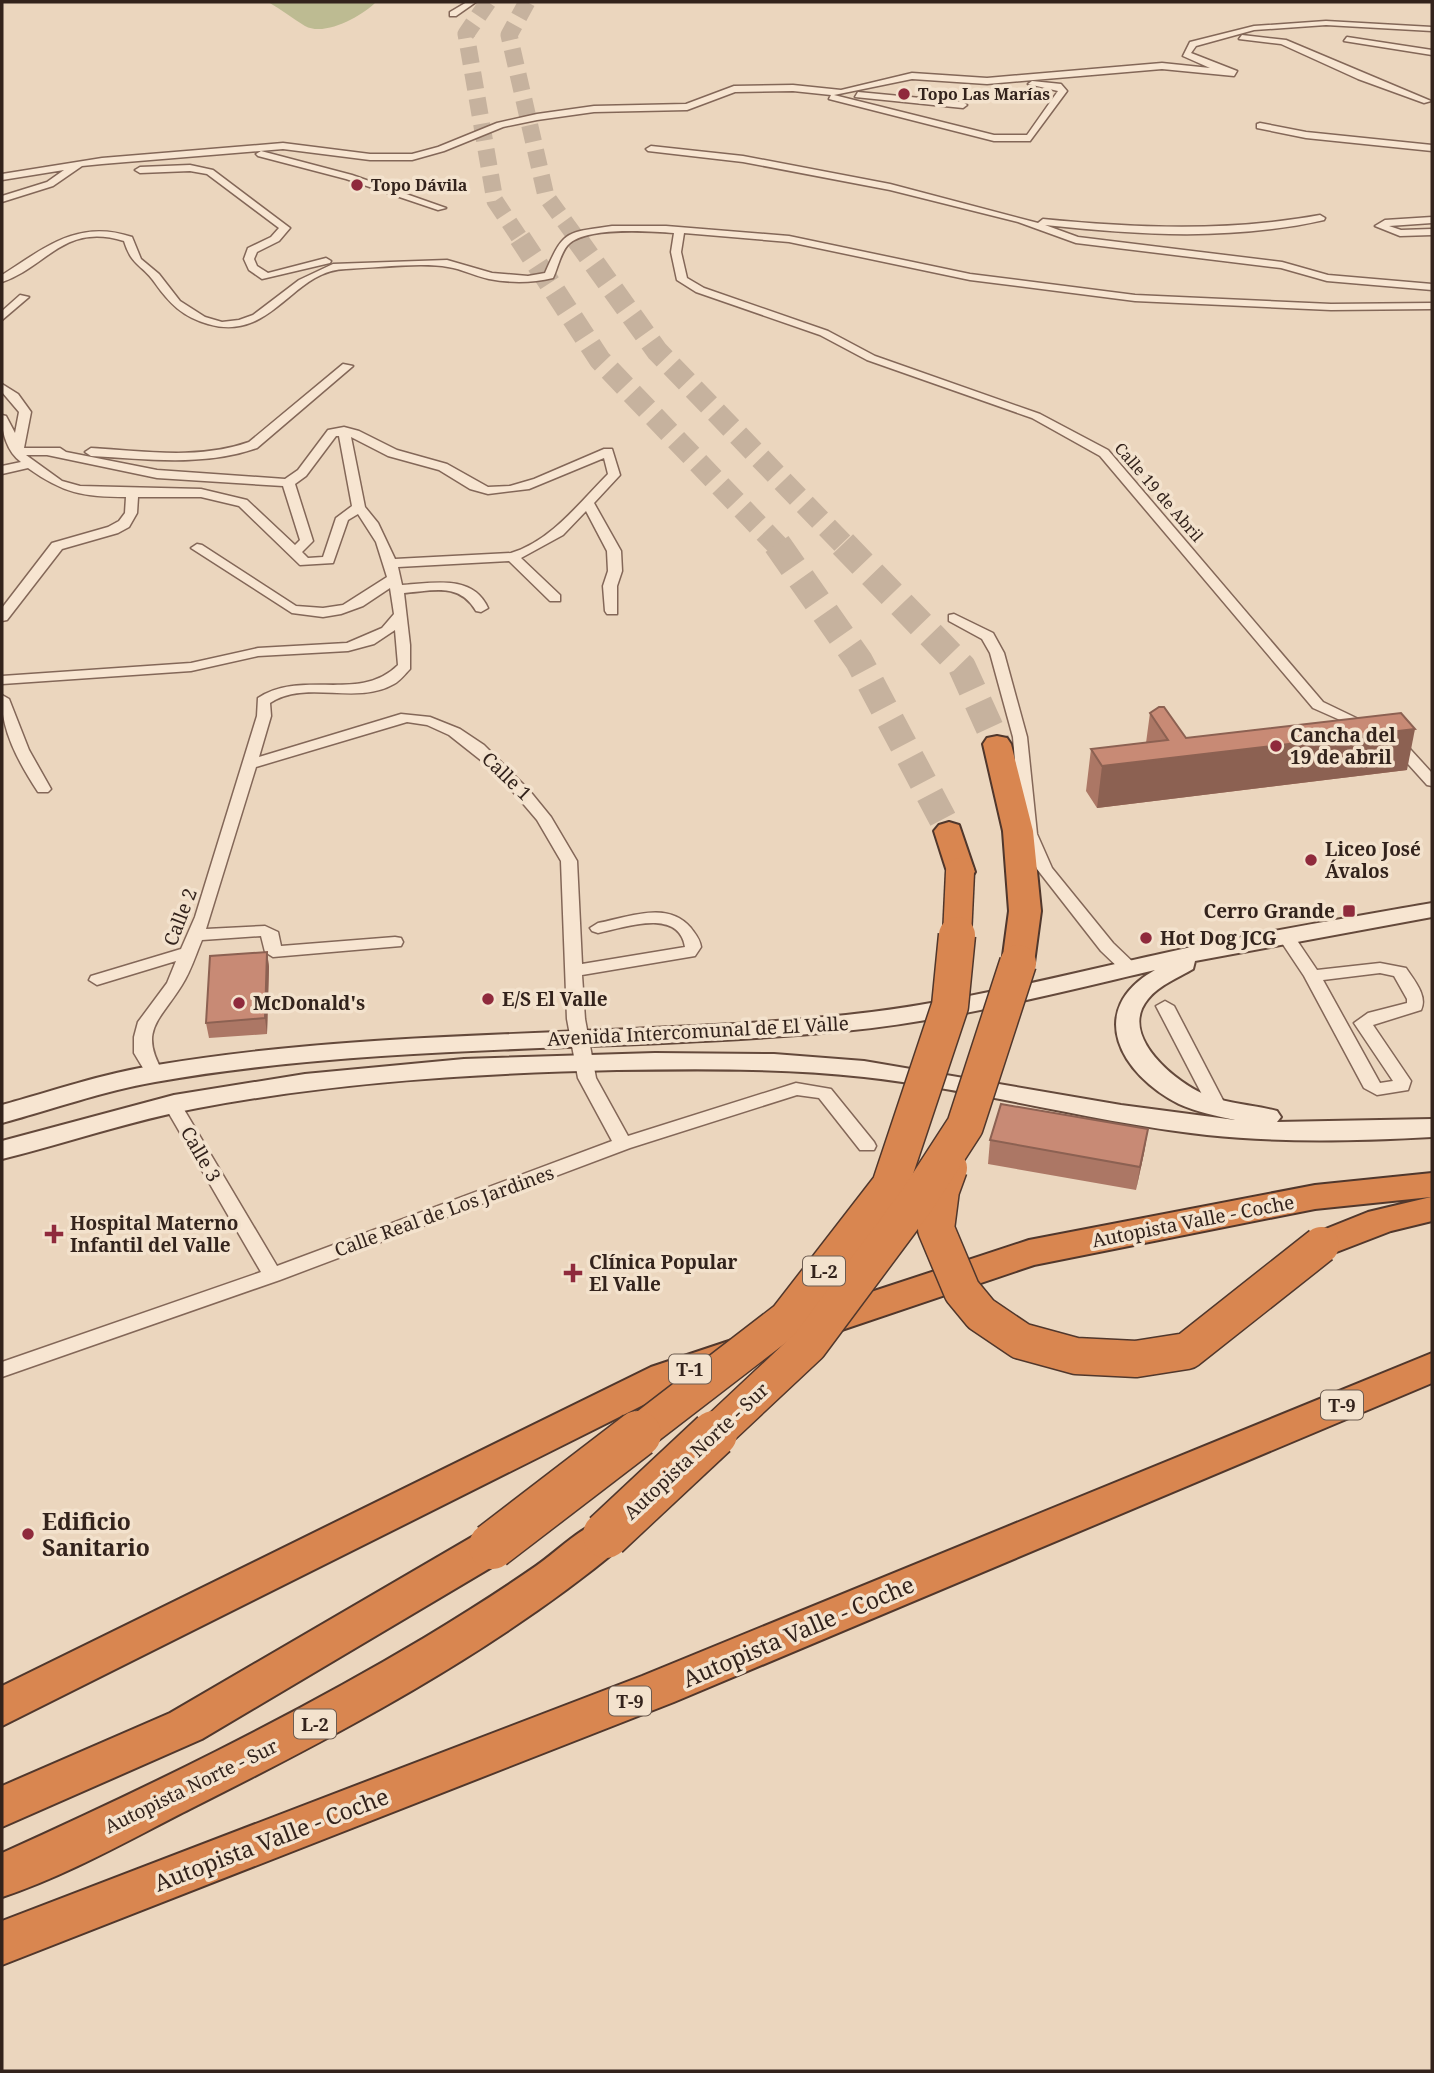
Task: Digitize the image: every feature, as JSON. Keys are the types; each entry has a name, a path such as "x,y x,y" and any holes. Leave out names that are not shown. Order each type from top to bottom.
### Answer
{"highway":[{"name":"Autopista Norte - Sur","path":"2,1876 125,1820 314,1724 560,1574 606,1535 810,1345 917,1200 965,1126 991,1053 1018,963 1025,911 1018,831 997,744"},
{"name":"Autopista Norte - Sur","path":"2,1807 186,1726 492,1546 788,1319 890,1186 950,1006 956,957 960,872 949,831"},
{"path":"965,1126 941,1190 936,1229 962,1291 981,1314 1021,1342 1076,1356 1136,1359 1187,1351 1321,1245 1381,1221 1432,1209"},
{"name":"Autopista Valle - Coche","path":"2,1707 665,1377 1029,1253 1315,1197 1432,1185"},
{"name":"Autopista Valle - Coche","path":"2,1943 646,1694 1432,1367"}],"main road":[{"name":"Avenida Intercomunal de El Valle","path":"2,1150 100,1121 173,1105 365,1075 685,1036 850,1023 988,1002 1204,952 1432,910"},
{"path":"1204,952 1139,992 1129,1006 1126,1021 1131,1040 1166,1085 1190,1098 1217,1106 1346,1133"},
{"name":"Avenida Intercomunal de El Valle","path":"2,1114 117,1080 381,1048 583,1050 776,1062 916,1075 1121,1113 1205,1125 1279,1132 1346,1133 1432,1128"}],"street":[{"path":"453,14 472,2"},
{"path":"994,81 1161,66 1234,73 1186,54 1193,44 1254,28 1326,23 1432,29"},
{"path":"1225,34 1283,42 1361,77 1427,101"},
{"path":"1347,39 1432,53"},
{"path":"811,91 1010,140 1030,138 1063,91 1051,85 912,76 841,93"},
{"path":"2,177 79,164 283,146 370,158 400,158 441,149 500,125 537,117 594,109 687,107 734,89 841,93 963,105"},
{"path":"1260,126 1306,135 1432,148"},
{"path":"240,149 349,177 441,208"},
{"path":"650,149 783,166 890,187 1022,220 1129,230 1216,232 1275,228 1321,218"},
{"path":"2,199 37,190 69,173 79,164"},
{"path":"69,173 190,168 210,172 285,228 275,239 252,250 249,259 260,275 266,277 323,261 447,262 491,276 528,279 549,276 563,243 579,234 612,229 679,230 789,239 970,277 1135,298 1332,307 1432,306"},
{"path":"1022,220 1053,234 1105,245 1282,265 1327,278 1432,287"},
{"path":"1432,220 1385,223 1380,226 1392,231 1432,232"},
{"name":"Calle 19 de Abril","path":"679,230 676,252 682,280 701,290 824,333 871,358 1036,416 1104,453 1318,705 1394,740 1432,782"},
{"path":"2,279 82,233 114,233 128,239 137,262 157,277 167,298 196,317 215,325 230,326 248,322 287,298 322,269 350,263"},
{"path":"2,317 24,298"},
{"path":"17,452 207,457 236,453 253,445 346,366"},
{"path":"2,387 14,396 25,412 17,452"},
{"path":"2,419 17,452 58,484 79,490 201,493 243,503 305,562 328,560 342,518 359,507"},
{"path":"48,452 157,474 288,483 302,473 332,433 344,431 368,437 387,451 445,467 477,489 495,491 542,479 608,452 614,475 544,544 512,557 393,577 360,606 310,613 292,609 197,548"},
{"path":"2,680 191,667 258,652 348,647 369,641 387,631 401,613 393,577 370,518 359,507 344,431"},
{"path":"2,470 30,464"},
{"path":"288,483 307,541 293,552"},
{"path":"2,617 57,546 124,524 131,513 132,493"},
{"path":"587,502 614,551 616,564 610,586 612,611"},
{"path":"512,557 555,598"},
{"path":"393,577 463,587 478,598 481,608"},
{"name":"Calle 2","path":"155,1074 143,1053 142,1037 147,1022 174,984 196,935 237,814 248,765 264,716 263,701 272,692 287,689 345,691 388,681 405,666 401,613"},
{"path":"954,618 988,636 998,653 1020,737 1029,835 1045,869 1130,970"},
{"path":"2,699 22,750 43,789"},
{"name":"Calle 1","path":"248,765 409,718 423,719 468,739 534,803 559,839 569,861 576,1019 587,1078 623,1144"},
{"path":"573,971 689,952 692,947 692,940 671,918 662,916 598,928"},
{"path":"196,935 265,931 272,936 267,953 395,942"},
{"path":"1286,937 1312,976 1372,1087 1402,1086 1402,1081 1363,1023 1374,1017 1415,1006 1416,999 1400,972 1380,968 1312,976"},
{"path":"97,980 189,952"},
{"path":"1165,1006 1217,1106"},
{"name":"Calle Real de Los Jardines","path":"2,1370 272,1275 623,1144 796,1089 825,1093 867,1146"},
{"name":"Calle 3","path":"173,1105 272,1275"}],"shaded area":[{"path":"268,2 376,2 353,19 333,27 313,29"}],"building":[{"path":"1164,707 1186,738 1401,713 1415,729 1102,766 1091,749 1168,740 1150,713"},
{"name":"McDonald's","path":"267,952 265,1018 206,1023 210,956"},
{"path":"1001,1104 1148,1129 1140,1167 990,1140"}],"tunnel":[{"path":"488,2 466,34 495,201 521,240"},
{"path":"527,2 509,35 546,196 578,240"},
{"path":"520,238 600,360 778,546"},
{"path":"576,238 657,351 845,546"},
{"path":"777,544 859,661 949,831"},
{"path":"843,544 962,667 997,744"}],"place":[{"name":"Topo Las Marías","path":"904,94"},
{"name":"Topo Dávila","path":"357,185"},
{"name":"Cancha del 19 de abril","path":"1276,746"},
{"name":"Liceo José Ávalos","path":"1311,860"},
{"name":"Cerro Grande","path":"1349,911"},
{"name":"Hot Dog JCG","path":"1146,938"},
{"name":"E/S El Valle","path":"488,999"},
{"name":"McDonald's","path":"239,1003"},
{"name":"Hospital Materno Infantil del Valle","path":"54,1234"},
{"name":"Clínica Popular El Valle","path":"573,1273"},
{"name":"Edificio Sanitario","path":"28,1534"}]}
